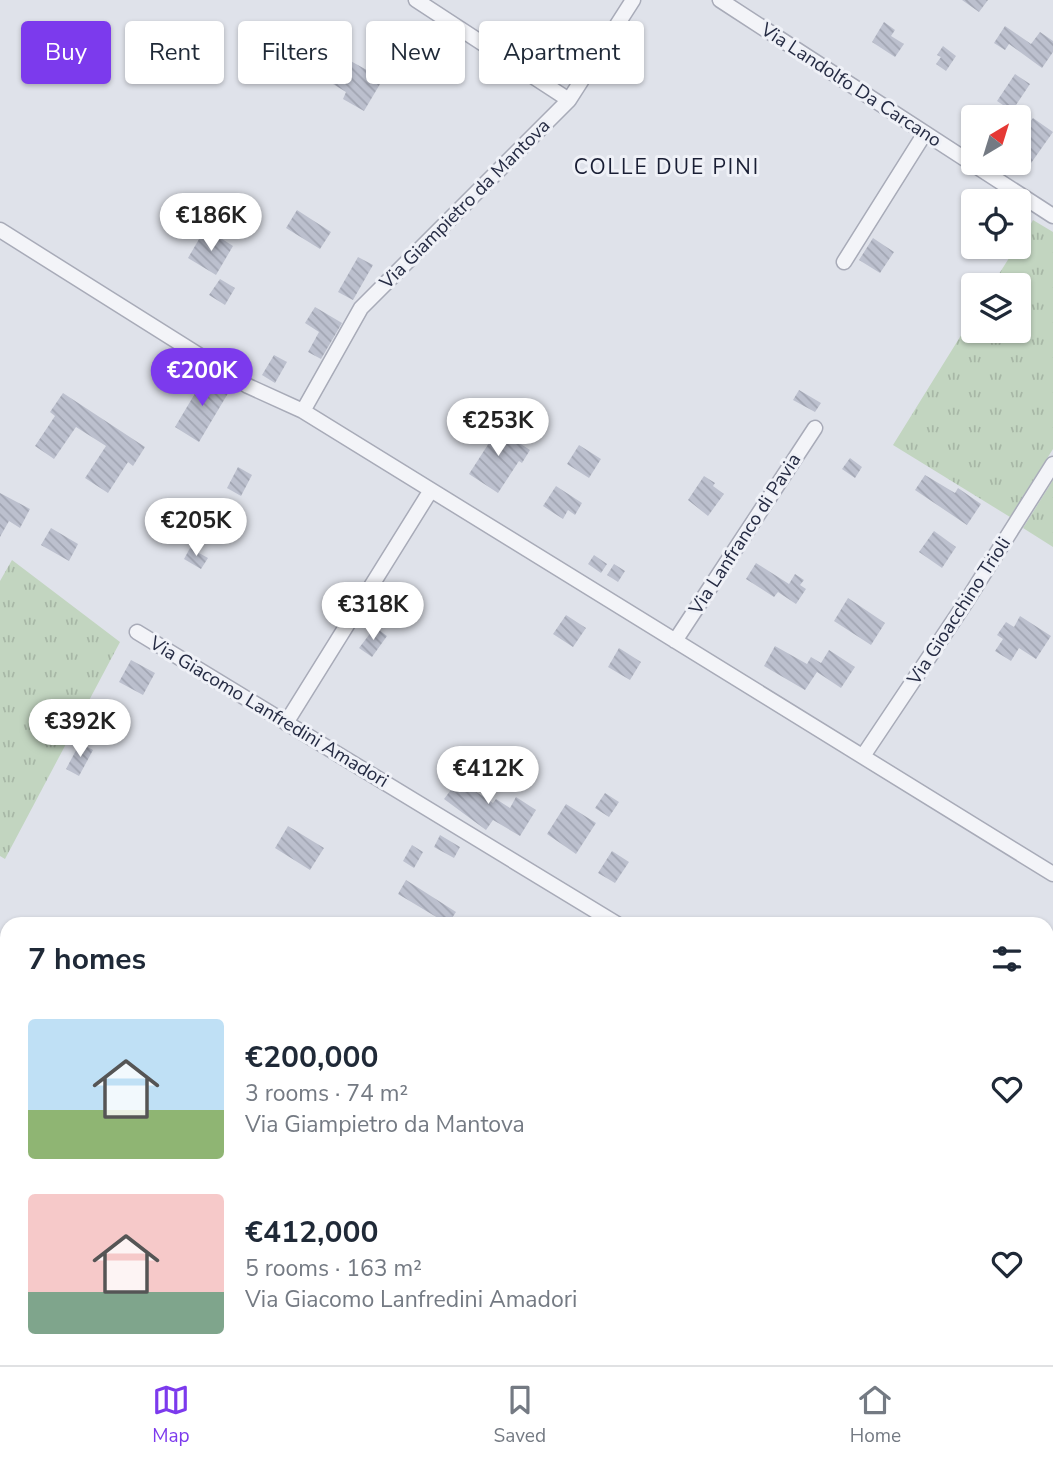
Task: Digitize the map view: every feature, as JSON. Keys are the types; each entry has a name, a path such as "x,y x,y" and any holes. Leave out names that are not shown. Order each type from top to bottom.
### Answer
{"street":[{"path":"416,0 569,100"},
{"name":"Via Giampietro da Mantova","path":"303,411 354,318 368,300 569,100 633,0"},
{"name":"Via Landolfo Da Carcano","path":"720,0 1053,216"},
{"path":"844,261 925,133"},
{"path":"0,230 248,386 303,411 1053,874"},
{"name":"Via Lanfranco di Pavia","path":"675,641 815,428"},
{"name":"Via Gioacchino Trioli","path":"863,756 966,602 1053,464"},
{"path":"286,723 431,490"},
{"name":"Via Giacomo Lanfredini Amadori","path":"137,632 605,917"}],"green space":[{"path":"1033,220 1053,232 1053,449 1010,517 893,445 961,335 961,343 1031,343 1031,273 1000,273 1008,259 1031,259"},
{"path":"1053,480 1053,547 1023,528"},
{"path":"12,560 120,642 5,859 0,856 0,581"}],"building":[{"path":"962,0 988,0 979,12"},
{"path":"884,22 895,30 891,36 904,44 895,57 872,42"},
{"path":"1005,26 1031,44 1040,32 1053,41 1053,52 1042,68 1009,44 1005,50 994,43"},
{"path":"943,46 956,56 946,71 936,64 941,57 937,55"},
{"path":"352,62 366,70 366,84 380,84 364,111 343,99 346,92 333,84 352,84"},
{"path":"1015,74 1030,84 1016,105 1003,105 997,101"},
{"path":"1033,118 1053,132 1031,163"},
{"path":"297,210 331,232 320,249 286,228"},
{"path":"202,234 216,242 219,237 233,246 216,275 188,258"},
{"path":"873,238 894,252 880,273 859,260"},
{"path":"358,257 373,265 353,300 338,292"},
{"path":"220,279 235,288 225,305 209,295"},
{"path":"315,307 342,323 321,359 308,352 319,332 305,323"},
{"path":"274,355 287,362 275,383 262,375"},
{"path":"206,375 230,390 199,442 175,427"},
{"path":"799,390 821,403 815,412 793,400"},
{"path":"63,393 145,447 133,466 128,462 108,493 85,478 106,446 76,427 54,459 35,446 55,416 50,412"},
{"path":"487,422 530,450 522,463 519,461 498,493 469,474 489,443 479,436"},
{"path":"579,445 601,459 589,478 567,464"},
{"path":"850,458 862,467 855,478 842,469"},
{"path":"238,467 252,475 241,496 227,488"},
{"path":"925,475 955,493 958,488 981,504 967,525 915,490"},
{"path":"704,476 715,483 713,486 724,494 708,516 688,500"},
{"path":"556,486 582,503 575,515 568,510 563,519 543,506"},
{"path":"0,493 30,509 20,528 9,521 0,537"},
{"path":"51,528 78,544 69,561 41,545"},
{"path":"934,531 956,547 942,568 919,552"},
{"path":"190,548 208,558 201,569 184,559"},
{"path":"594,555 607,564 601,573 588,564"},
{"path":"756,563 789,584 795,574 804,580 800,585 806,589 796,604 778,592 774,597 746,579"},
{"path":"614,564 625,571 618,582 607,575"},
{"path":"848,598 885,623 871,645 834,621"},
{"path":"566,615 586,628 573,647 553,634"},
{"path":"1020,616 1051,636 1036,659 1019,648 1011,661 995,651 1003,639 997,635 1006,622 1014,627"},
{"path":"375,627 387,636 372,657 359,648"},
{"path":"775,646 807,664 811,657 821,663 829,650 855,667 841,688 817,672 805,690 764,666"},
{"path":"619,648 641,662 630,680 608,667"},
{"path":"131,660 155,673 143,695 119,682"},
{"path":"80,743 93,750 79,776 66,769"},
{"path":"466,770 482,782 475,791 493,803 496,799 510,808 516,797 536,810 520,836 493,820 486,830 444,799"},
{"path":"605,793 619,802 609,817 595,808"},
{"path":"566,804 596,823 576,854 547,834"},
{"path":"288,826 324,848 310,870 275,848"},
{"path":"440,835 460,847 454,858 434,847"},
{"path":"412,845 423,852 414,868 403,861"},
{"path":"612,851 629,862 615,883 598,873"},
{"path":"406,880 456,912 453,917 436,917 398,894"}],"district":[{"name":"COLLE DUE PINI","path":"667,167"}]}
